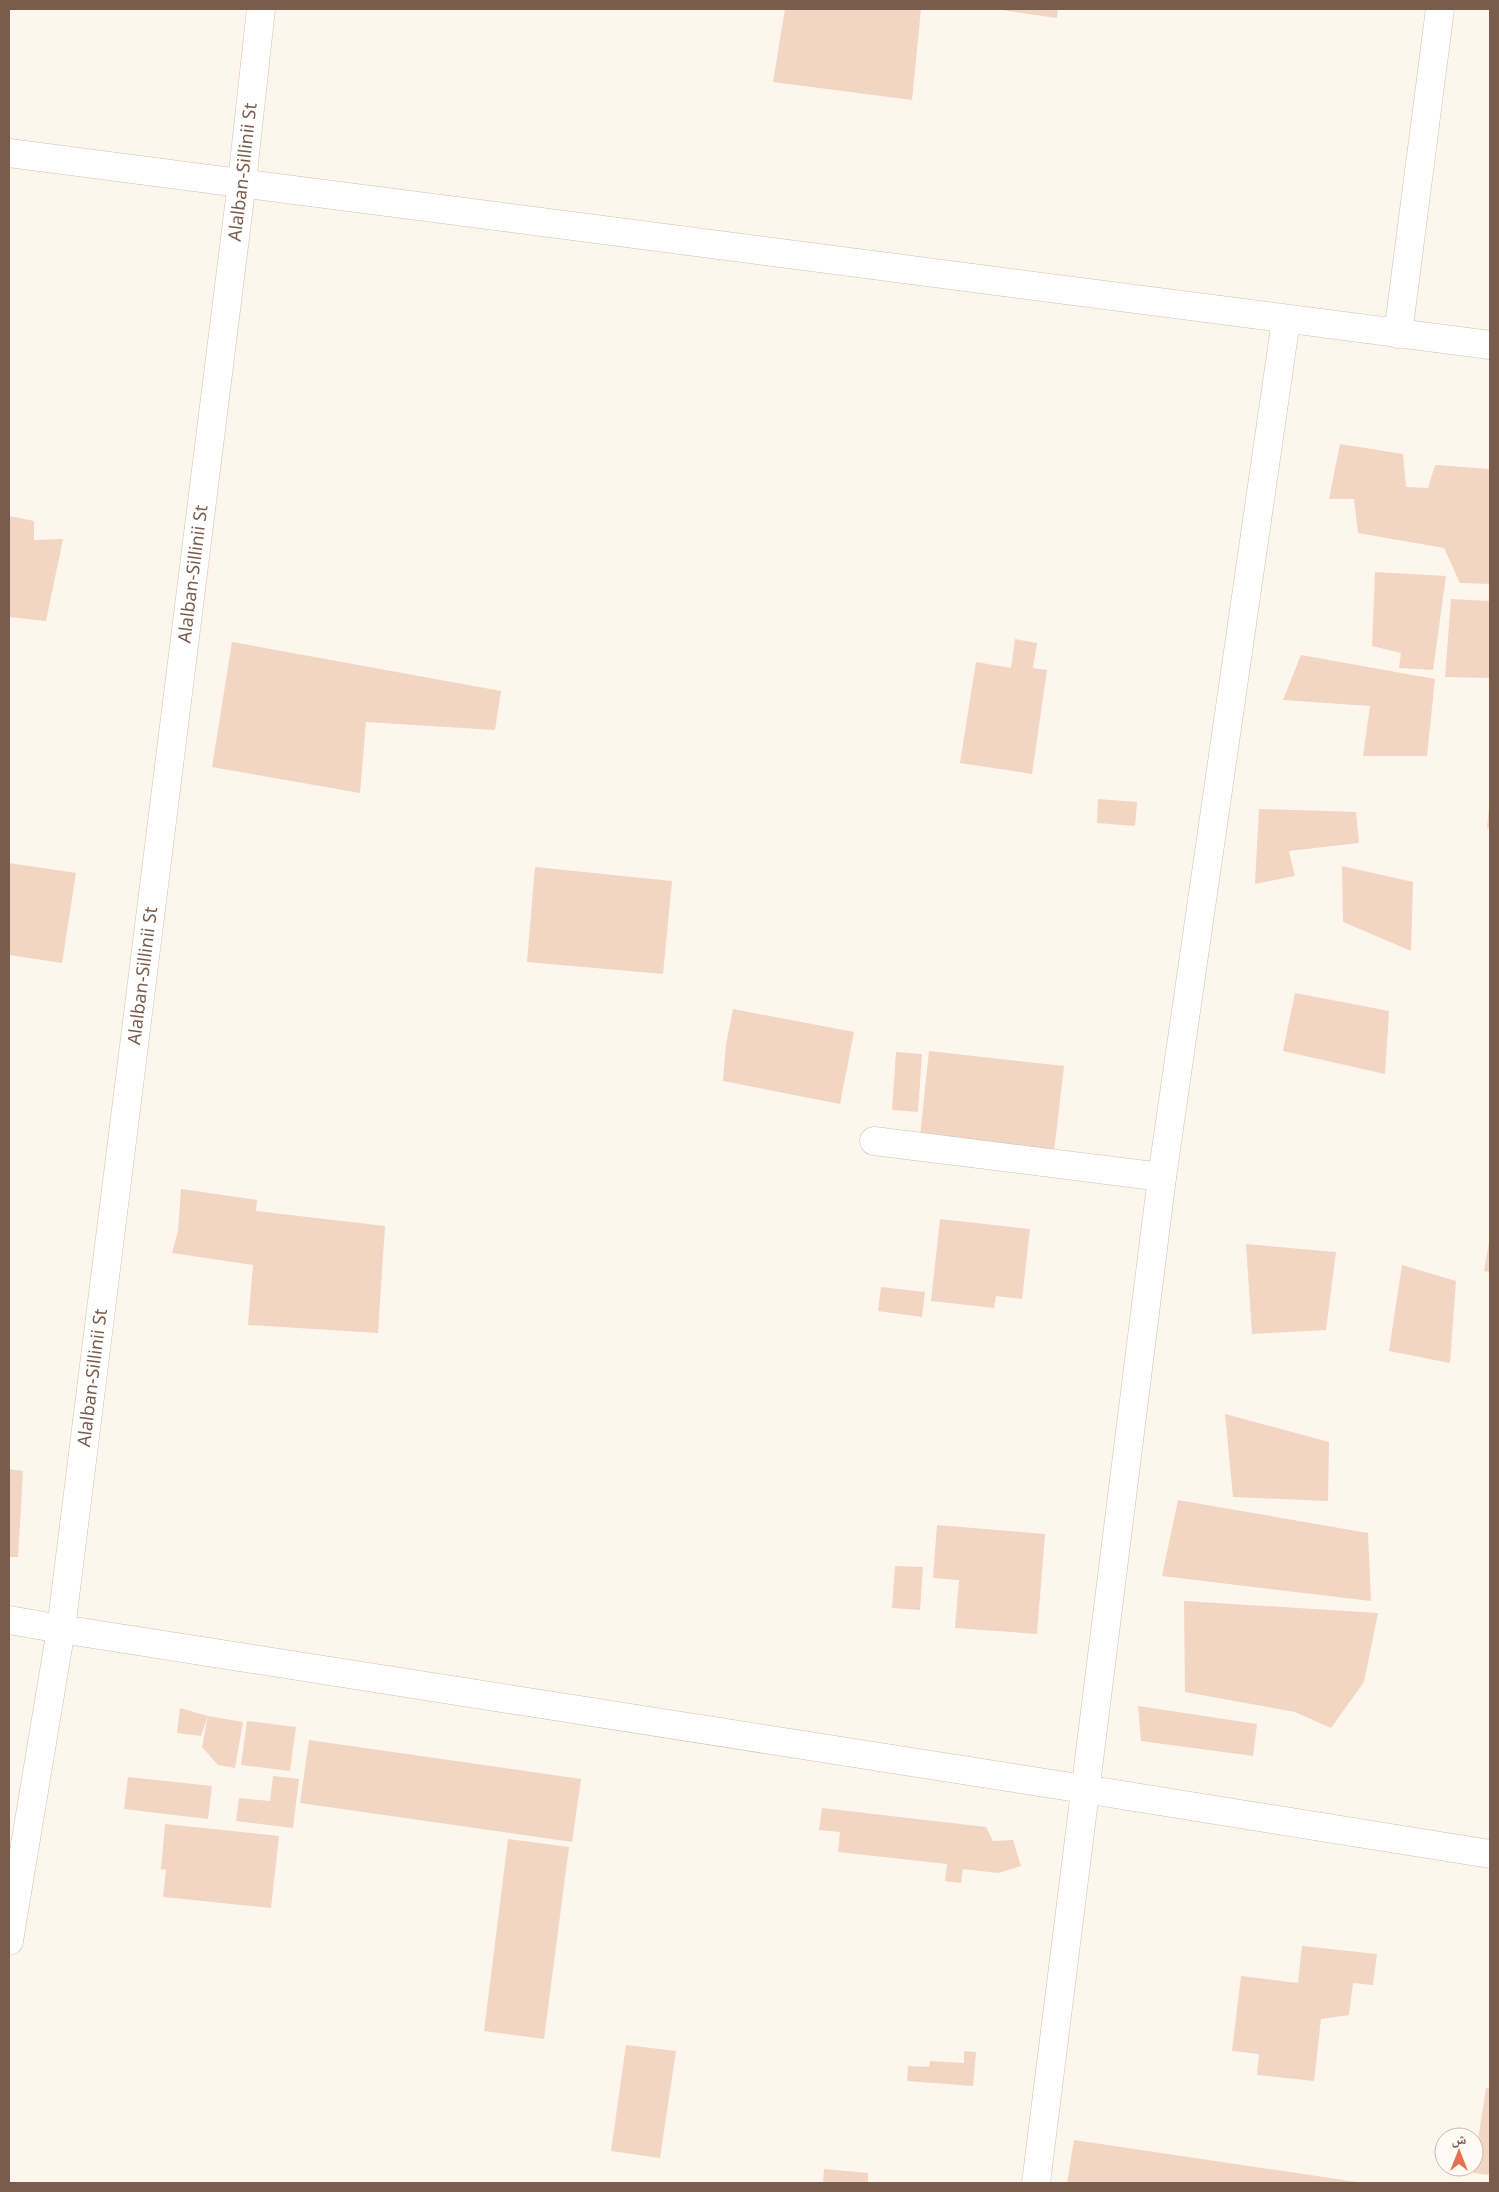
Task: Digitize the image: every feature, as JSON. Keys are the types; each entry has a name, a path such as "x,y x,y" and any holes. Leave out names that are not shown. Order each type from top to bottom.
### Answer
{"street":[{"name":"Alalban-Sillinii St","path":"9,1941 61,1629 242,182 261,9"},
{"path":"1398,334 1440,9"},
{"path":"9,153 1490,345"},
{"path":"1036,2183 1162,1177 1286,320"},
{"path":"874,1141 1162,1177"},
{"path":"9,1620 1490,1854"}],"building":[{"path":"785,9 921,9 912,100 773,82"},
{"path":"994,9 1058,9 1057,18"},
{"path":"1340,444 1403,454 1406,487 1428,488 1435,465 1490,469 1490,584 1460,583 1444,548 1358,533 1354,499 1329,499"},
{"path":"9,516 34,521 34,540 63,539 46,621 9,617"},
{"path":"1375,572 1446,576 1433,670 1399,668 1401,653 1372,646"},
{"path":"1451,599 1490,601 1490,678 1445,677"},
{"path":"1015,639 1037,643 1033,668 1047,670 1032,774 960,763 976,662 1011,668"},
{"path":"232,642 501,691 495,730 366,722 360,793 212,767"},
{"path":"1301,655 1435,679 1427,756 1363,756 1370,706 1283,700"},
{"path":"1098,799 1137,802 1135,826 1097,823"},
{"path":"1489,807 1490,828 1487,828"},
{"path":"1259,809 1356,812 1359,843 1289,851 1295,876 1255,884"},
{"path":"9,863 76,873 62,963 9,955"},
{"path":"1342,866 1413,882 1411,951 1343,922"},
{"path":"535,867 672,881 663,974 527,962"},
{"path":"1295,993 1389,1011 1385,1074 1283,1051"},
{"path":"733,1009 854,1032 840,1104 723,1081 726,1045"},
{"path":"929,1051 1064,1066 1054,1152 920,1137"},
{"path":"896,1052 922,1054 918,1112 892,1110"},
{"path":"181,1189 257,1200 256,1211 385,1226 378,1333 248,1325 253,1265 172,1253 178,1231"},
{"path":"940,1219 1030,1229 1022,1299 996,1296 994,1308 931,1301"},
{"path":"1490,1242 1490,1272 1484,1271"},
{"path":"1246,1244 1336,1252 1326,1330 1252,1334"},
{"path":"1402,1265 1456,1281 1450,1363 1389,1351"},
{"path":"881,1287 925,1292 922,1317 878,1311"},
{"path":"1225,1414 1329,1442 1328,1501 1233,1497"},
{"path":"9,1469 23,1471 18,1557 9,1557"},
{"path":"1178,1500 1368,1533 1371,1601 1162,1576"},
{"path":"937,1525 1045,1534 1037,1634 955,1628 959,1580 933,1578"},
{"path":"895,1566 923,1567 920,1610 892,1608"},
{"path":"1184,1601 1378,1613 1364,1682 1331,1728 1295,1712 1185,1692"},
{"path":"1138,1706 1257,1724 1253,1756 1141,1741"},
{"path":"180,1708 208,1716 201,1736 177,1733"},
{"path":"208,1716 243,1722 235,1768 218,1765 202,1747"},
{"path":"247,1721 296,1727 290,1771 241,1765"},
{"path":"309,1740 581,1779 572,1842 300,1803"},
{"path":"273,1776 299,1779 293,1828 236,1821 239,1798 270,1801"},
{"path":"128,1777 212,1786 208,1819 124,1809"},
{"path":"822,1808 986,1827 993,1841 1013,1840 1021,1866 998,1873 963,1869 961,1883 945,1881 947,1864 838,1852 840,1832 819,1830"},
{"path":"165,1824 279,1836 271,1908 163,1897 166,1869 161,1870"},
{"path":"508,1839 569,1847 544,2039 484,2031"},
{"path":"1302,1946 1377,1954 1373,1985 1353,1983 1349,2015 1321,2019 1314,2081 1257,2075 1259,2054 1232,2051 1241,1976 1298,1983"},
{"path":"626,2045 676,2051 660,2158 611,2151"},
{"path":"964,2051 976,2052 973,2086 907,2081 908,2066 929,2067 930,2061 964,2063"},
{"path":"1486,2088 1490,2089 1490,2175 1484,2174 1484,2127 1480,2127"},
{"path":"1074,2140 1357,2182 1357,2183 1067,2183"},
{"path":"824,2169 868,2173 868,2183 823,2183"}]}
